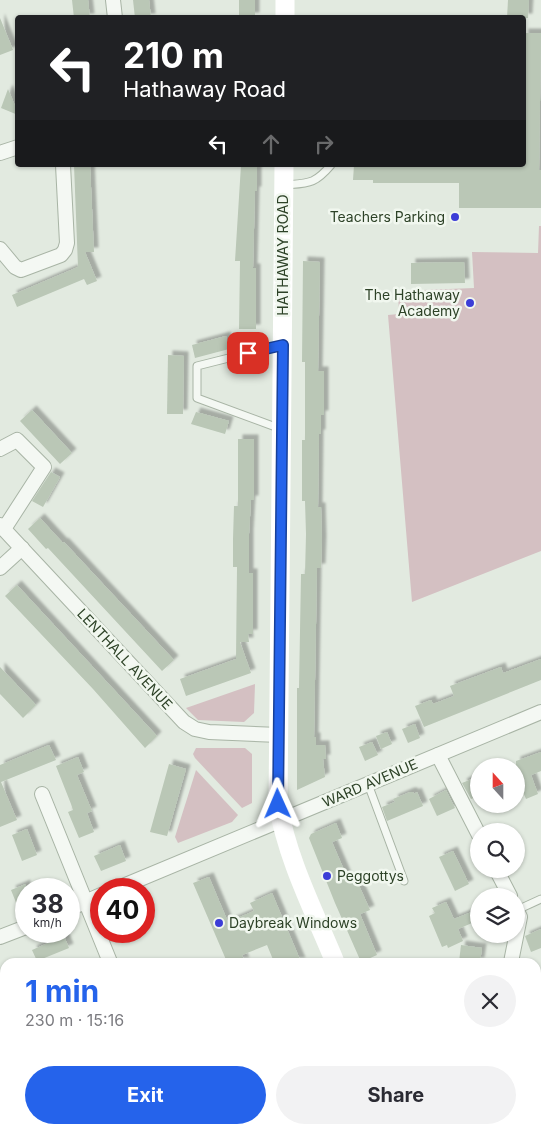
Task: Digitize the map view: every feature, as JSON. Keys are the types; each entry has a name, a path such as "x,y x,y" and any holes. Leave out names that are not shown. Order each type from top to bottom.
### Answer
{"street":[{"path":"113,0 115,15"},
{"path":"285,0 285,15"},
{"path":"0,153 15,148"},
{"path":"0,249 15,267 21,270 61,255 65,250 67,237 63,167"},
{"name":"HATHAWAY ROAD","path":"284,167 277,787 281,821 292,860 333,958"},
{"path":"0,449 17,440 44,467 2,527"},
{"name":"LENTHALL AVENUE","path":"2,527 184,722 195,729 209,732 279,735"},
{"path":"0,568 22,548"},
{"name":"WARD AVENUE","path":"143,878 541,712"},
{"path":"438,755 473,823"},
{"path":"42,794 108,958"},
{"path":"80,904 90,900"},
{"path":"0,938 15,932"},
{"path":"512,958 515,943"}],"lane":[{"path":"284,185 311,182 329,167"},
{"path":"282,429 197,398 197,366 283,345"},
{"path":"368,784 404,881"},
{"path":"525,906 541,899"}],"shaded area":[{"path":"539,226 541,226 541,551 412,602 388,315 399,314 398,291 474,288 472,252 538,253"},
{"path":"255,684 254,713 244,722 198,720 186,708"},
{"path":"196,748 245,748 252,754 252,803 242,808 195,758 193,754"},
{"path":"196,770 238,815 232,822 178,843 175,837"}],"building":[{"path":"72,0 88,0 90,15 74,15"},
{"path":"133,0 149,0 151,15 135,15"},
{"path":"239,0 255,0 255,15 239,15"},
{"path":"508,0 529,0 528,18 526,18 526,15 507,15"},
{"path":"0,18 13,50 0,55"},
{"path":"526,33 541,33 539,170 541,170 541,208 459,208 459,183 373,183 373,180 353,180 354,167 526,167"},
{"path":"8,89 15,106 15,114 1,108"},
{"path":"74,167 90,167 94,252 85,252 97,281 87,285 84,279 17,307 12,295 78,267"},
{"path":"241,167 257,167 253,268 256,268 256,329 239,329 240,261 235,261"},
{"path":"303,261 320,262 318,371 324,371 324,415 321,415 321,434 319,434 318,507 321,507 322,540 321,568 317,568 314,737 316,737 316,745 325,745 326,759 323,759 325,777 297,790 297,688 299,688 301,574 305,574 306,534 305,501 302,501 302,440 305,440 305,362 302,362"},
{"path":"464,262 465,283 411,284 411,263"},
{"path":"226,336 229,349 195,358 192,345"},
{"path":"168,355 184,356 183,414 167,414"},
{"path":"32,410 72,453 60,464 20,421"},
{"path":"196,412 229,421 225,434 191,424"},
{"path":"238,439 254,439 254,500 251,500 249,534 249,573 253,573 253,634 248,634 249,642 240,642 251,673 186,696 180,679 236,659 237,567 233,567 233,539 234,506 238,506"},
{"path":"51,472 60,477 43,507 32,501"},
{"path":"40,518 174,660 162,671 48,548 46,549 28,529"},
{"path":"17,585 157,736 145,748 93,689 5,596"},
{"path":"541,659 541,680 424,727 415,706 431,700 433,704 454,696 450,686 501,667 503,673"},
{"path":"0,667 36,705 23,718 0,694"},
{"path":"415,724 420,738 408,743 402,729"},
{"path":"387,732 392,744 381,749 376,736"},
{"path":"372,742 378,755 365,761 359,747"},
{"path":"49,745 56,760 1,782 17,820 0,827 0,765"},
{"path":"541,752 541,771 531,775 538,794 526,799 525,797 524,758"},
{"path":"78,757 84,772 77,775 92,811 87,813 94,832 79,838 68,812 73,810 56,766"},
{"path":"169,764 186,769 167,836 150,832"},
{"path":"470,780 470,797 462,783"},
{"path":"446,790 455,808 437,816 429,799"},
{"path":"410,792 414,794 417,792 423,806 387,821 382,807 395,802 393,799"},
{"path":"336,823 342,838 332,842 350,884 357,881 370,910 360,914 377,955 370,958 359,958 309,838 311,834"},
{"path":"27,829 37,855 22,861 12,835"},
{"path":"120,845 126,861 101,871 94,856"},
{"path":"453,851 469,884 455,891 439,857"},
{"path":"209,877 228,922 254,911 250,903 272,893 299,958 272,958 267,945 242,955 243,958 225,958 193,883"},
{"path":"15,888 15,900 11,890"},
{"path":"446,902 454,919 470,913 470,924 458,929 463,941 448,948 447,945 442,947 429,916 435,913 432,908"},
{"path":"541,929 541,948 531,952 525,936"},
{"path":"48,943 67,943 69,948 44,958 36,958 32,950"},
{"path":"461,945 482,948 481,958 459,958"}],"place":[{"name":"Teachers Parking","path":"455,217"},
{"name":"The Hathaway Academy","path":"470,303"},
{"name":"Peggottys","path":"327,876"},
{"name":"Daybreak Windows","path":"219,923"}],"route":[{"path":"248,353 283,345 278,804"}]}
